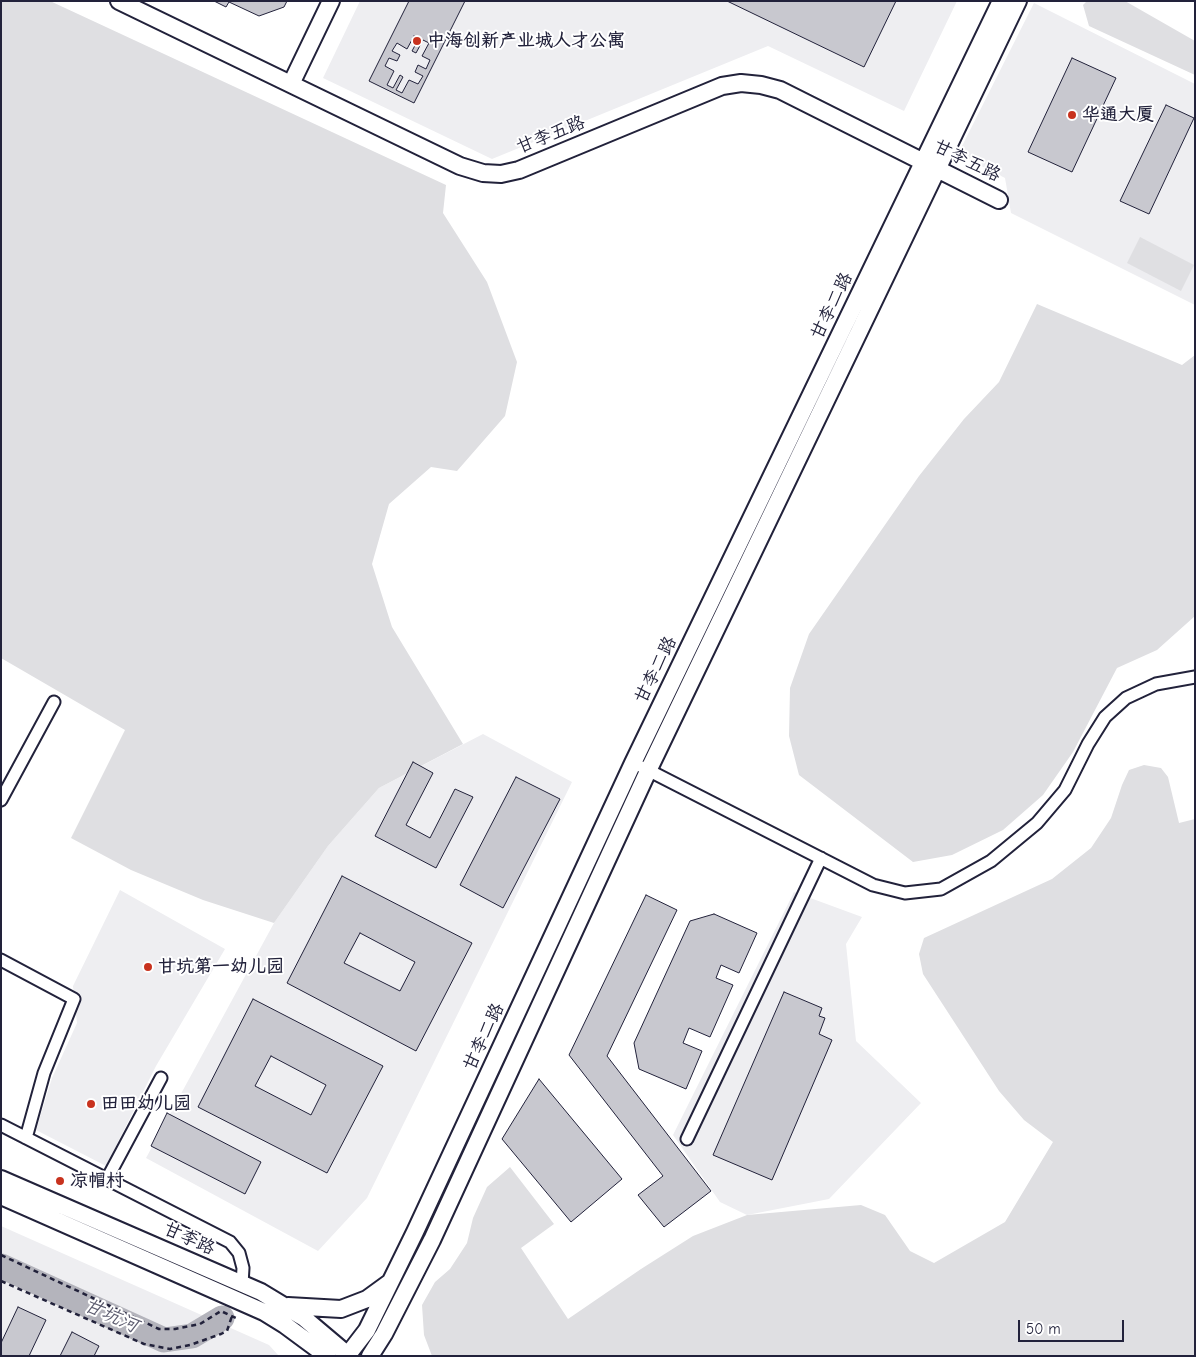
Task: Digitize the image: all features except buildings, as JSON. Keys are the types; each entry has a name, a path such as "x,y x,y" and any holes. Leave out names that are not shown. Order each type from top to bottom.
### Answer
{"main road":[{"name":"甘李五路","path":"119,1 460,166 482,173 501,174 519,170 722,86 741,83 761,85 780,90 999,200"},
{"path":"291,84 331,1"},
{"name":"甘李二路","path":"930,166 1001,1"},
{"name":"甘李二路","path":"348,1355 367,1330 641,767 930,166 1018,1"},
{"name":"甘李二路","path":"370,1356 384,1334 432,1240 641,767"},
{"name":"甘李路","path":"1,1179 242,1284 286,1306 311,1323 348,1355"},
{"name":"甘李路","path":"1,1196 264,1312 293,1330 327,1356"},
{"path":"286,1306 341,1308 367,1299 390,1282"}],"street":[{"path":"641,767 873,885 905,893 941,889 991,861 1037,823 1065,790 1088,744 1105,717 1126,698 1156,684 1195,677"},
{"path":"1,800 54,702"},
{"path":"687,1139 821,858"},
{"path":"1,960 74,999 44,1073 26,1138"},
{"path":"108,1179 161,1078"},
{"path":"1,1125 230,1242 239,1253 243,1268 242,1284"}],"path":[{"path":"1,1254 159,1329 175,1330 200,1324 221,1311"},
{"path":"1,1281 144,1344 170,1349 190,1345 227,1331 232,1316"}],"shaded area":[{"path":"1,1 50,1 446,185 443,213 487,282 517,362 505,416 457,471 431,467 389,504 372,564 392,627 463,744 379,788 328,846 274,923 203,900 131,870 71,838 125,730 1,658"},
{"path":"360,1 957,1 904,111 768,46 492,159 323,78"},
{"path":"1087,1 1125,1 1195,41 1195,75 1089,26 1083,5"},
{"path":"1034,3 1195,84 1195,305 1011,213 1005,178 958,154"},
{"path":"1140,237 1194,265 1181,291 1127,263"},
{"path":"1037,304 1182,365 1195,355 1195,616 1157,650 1117,668 1073,752 1043,795 1003,830 952,855 913,862 799,775 789,736 790,688 809,634 919,476 964,419 999,382"},
{"path":"483,734 572,782 367,1198 318,1251 146,1158 274,923 328,846 379,788"},
{"path":"1144,765 1161,768 1168,777 1179,823 1195,819 1195,1356 432,1356 424,1335 422,1305 435,1282 450,1269 467,1243 473,1218 487,1187 510,1167 554,1224 521,1248 568,1319 693,1236 747,1215 861,1205 885,1215 910,1251 934,1263 1005,1222 1053,1142 1024,1120 999,1091 923,974 919,954 924,938 1052,879 1091,848 1111,818 1129,770"},
{"name":"甘坑第一幼儿园","path":"120,890 225,949 156,1066 106,1166 36,1130 52,1078 77,1023 73,986"},
{"path":"794,892 862,917 846,944 856,1041 921,1103 829,1199 747,1215 720,1202 673,1135"},
{"path":"1,1226 269,1345 279,1356 1,1356"}],"waterway":[{"name":"甘坑河","path":"1,1266 164,1340 192,1336 222,1318"}],"place":[{"name":"中海创新产业城人才公寓","path":"417,41"},
{"name":"华通大厦","path":"1072,115"},
{"name":"甘坑第一幼儿园","path":"148,967"},
{"name":"田田幼儿园","path":"91,1104"},
{"name":"凉帽村","path":"60,1181"}]}
